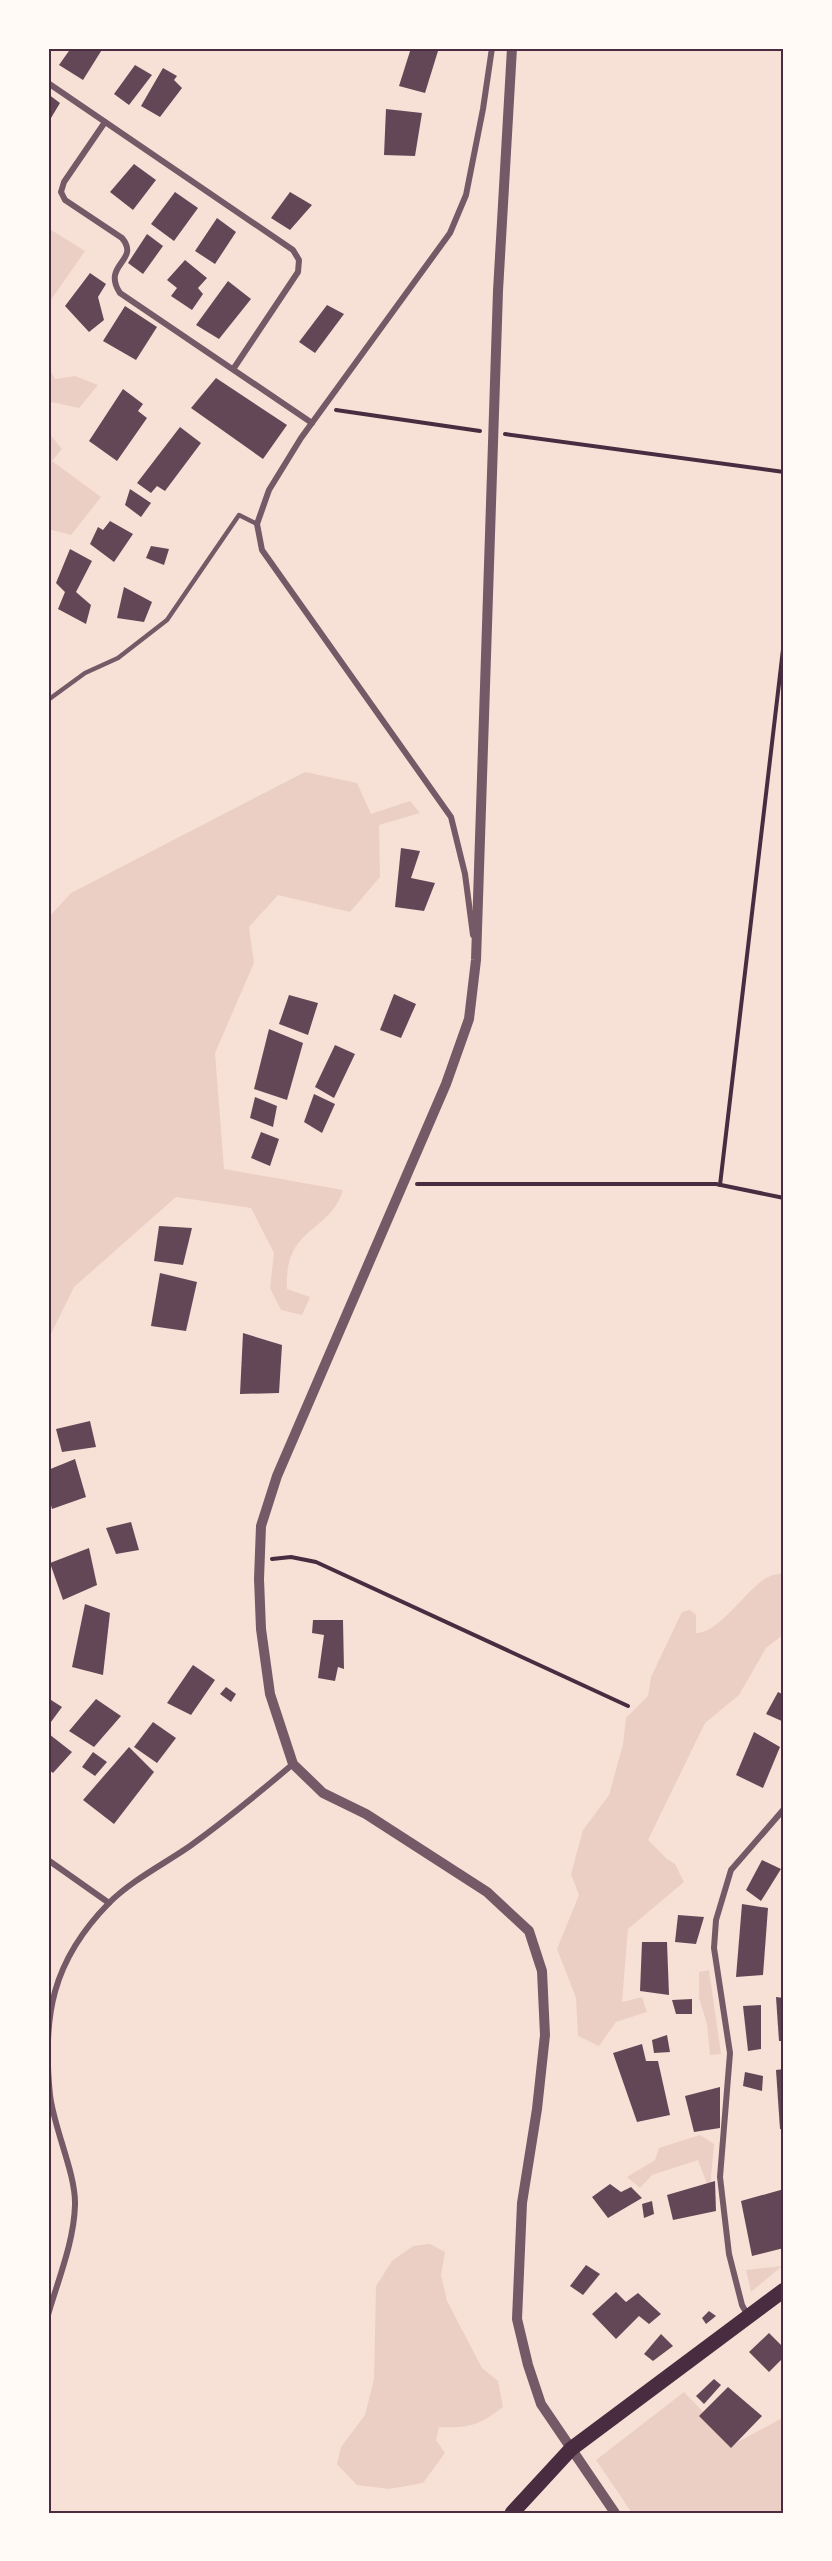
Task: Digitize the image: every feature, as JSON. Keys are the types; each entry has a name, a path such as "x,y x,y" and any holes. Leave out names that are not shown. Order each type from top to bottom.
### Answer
{"main road":[{"path":"512,2513 571,2449 784,2290"}],"street":[{"path":"476,960 465,874 451,817 262,550 257,524 269,490 312,423 450,232 466,195 480,127 492,48"},
{"path":"512,48 498,291 476,960 469,1019 446,1084 277,1476 261,1526 261,1629 270,1694 293,1764 323,1793 366,1814 487,1892 528,1931 542,1971 545,2035 537,2109 522,2203 517,2319 528,2366 541,2404 615,2513"},
{"path":"48,83 293,250 300,260 298,272 234,368"},
{"path":"105,122 64,182 62,192 65,200 122,238 127,244 128,254 114,274 113,283 120,293 234,368 312,423"},
{"path":"48,2315 69,2242 75,2204 51,2095 48,2020 54,1991 64,1963 80,1938 110,1903 229,1818 293,1764"},
{"path":"748,2317 742,2305 729,2254 720,2177 730,2053 714,1948 716,1920 731,1870 784,1809"},
{"path":"48,1860 110,1903"}],"lane":[{"path":"48,700 85,673 118,658 167,620 239,515 257,524"},
{"path":"48,2125 56,2126"}],"path":[{"path":"324,408 784,472"},
{"path":"720,1185 784,641"},
{"path":"401,1184 720,1185 784,1198"},
{"path":"260,1561 291,1557 316,1562 628,1706"}],"shaded area":[{"path":"48,228 85,251 48,304"},
{"path":"48,366 55,379 75,376 98,385 79,408 52,402 48,408"},
{"path":"48,432 62,449 52,461 101,497 71,535 48,529"},
{"path":"305,772 357,783 371,814 410,801 420,813 379,825 380,877 350,912 278,895 249,927 254,963 215,1053 224,1169 343,1190 337,1204 328,1215 300,1241 288,1268 287,1289 310,1297 302,1315 281,1310 270,1288 274,1253 251,1208 176,1197 74,1287 48,1340 48,918 71,893"},
{"path":"784,1573 784,1634 766,1648 739,1695 705,1723 648,1840 675,1864 684,1882 628,1929 622,2002 642,1997 647,2012 616,2022 599,2046 578,2036 576,1998 557,1949 579,1895 571,1874 583,1830 609,1795 623,1744 626,1718 648,1696 651,1677 682,1612 690,1610 696,1615 696,1633 705,1631 723,1619 766,1578"},
{"path":"709,1970 721,2054 710,2055 707,2024 699,1998 699,1972"},
{"path":"700,2135 714,2144 711,2177 713,2200 698,2160 652,2175 640,2188 627,2177 655,2160 659,2148"},
{"path":"430,2244 445,2252 441,2275 447,2301 482,2368 498,2381 503,2407 480,2422 459,2427 439,2427 436,2440 445,2453 423,2483 389,2489 357,2485 337,2464 341,2447 365,2415 374,2379 376,2286 392,2261 413,2246"},
{"path":"782,2266 751,2292 746,2270"},
{"path":"684,2392 734,2444 784,2417 784,2513 632,2513 596,2460"}],"building":[{"path":"71,48 103,48 83,80 59,65"},
{"path":"411,48 438,51 425,93 399,86"},
{"path":"135,65 152,75 129,105 114,94"},
{"path":"163,68 177,76 174,80 182,88 160,117 141,106"},
{"path":"48,94 60,103 48,123"},
{"path":"386,109 422,113 415,156 384,155"},
{"path":"134,164 156,180 133,210 110,192"},
{"path":"175,192 198,208 174,241 151,224"},
{"path":"290,192 312,205 290,230 271,218"},
{"path":"217,218 236,232 215,264 195,251"},
{"path":"147,234 163,246 143,274 128,263"},
{"path":"185,260 207,278 198,288 203,294 192,310 171,296 177,288 167,280"},
{"path":"90,273 106,284 98,297 104,320 89,332 65,306"},
{"path":"228,281 251,299 219,339 196,325"},
{"path":"327,305 344,314 315,353 299,342"},
{"path":"125,306 157,327 136,360 103,341"},
{"path":"216,378 287,425 263,459 191,408"},
{"path":"123,389 143,404 138,411 147,418 117,461 89,441"},
{"path":"180,427 201,443 165,491 157,486 151,493 137,483"},
{"path":"130,489 151,503 141,517 125,505"},
{"path":"110,521 133,534 114,562 90,544 98,527 103,530"},
{"path":"151,546 169,549 164,565 146,558"},
{"path":"70,549 92,561 76,592 91,605 86,624 58,609 65,592 56,583"},
{"path":"124,587 152,602 144,622 117,618"},
{"path":"401,848 420,851 411,878 435,883 424,911 395,907"},
{"path":"394,994 416,1004 401,1038 380,1030"},
{"path":"289,995 318,1003 308,1035 279,1024"},
{"path":"269,1029 303,1043 287,1100 254,1089"},
{"path":"335,1045 355,1054 334,1098 315,1087"},
{"path":"314,1094 335,1104 322,1133 304,1122"},
{"path":"255,1097 277,1106 273,1127 250,1118"},
{"path":"261,1132 279,1139 270,1166 251,1158"},
{"path":"159,1226 192,1228 183,1265 154,1261"},
{"path":"160,1273 197,1282 186,1331 151,1326"},
{"path":"243,1333 282,1345 279,1393 240,1394"},
{"path":"90,1421 96,1447 62,1452 56,1429"},
{"path":"75,1459 86,1497 52,1509 48,1494 48,1470"},
{"path":"131,1522 139,1550 116,1554 106,1528"},
{"path":"89,1548 97,1585 63,1600 50,1563"},
{"path":"85,1604 110,1613 103,1675 72,1667"},
{"path":"313,1620 343,1620 344,1669 338,1667 335,1681 318,1678 324,1635 312,1633"},
{"path":"193,1665 215,1680 191,1715 167,1703"},
{"path":"226,1687 236,1694 231,1702 220,1694"},
{"path":"778,1692 784,1695 784,1722 766,1714"},
{"path":"48,1698 62,1707 48,1726"},
{"path":"96,1699 121,1716 94,1747 69,1731"},
{"path":"153,1722 176,1738 157,1763 134,1747"},
{"path":"754,1732 780,1747 763,1788 736,1775"},
{"path":"49,1734 72,1752 53,1773 48,1769"},
{"path":"129,1747 154,1772 114,1824 83,1800"},
{"path":"93,1752 107,1762 95,1776 82,1767"},
{"path":"762,1860 781,1869 761,1901 746,1890"},
{"path":"742,1904 768,1908 763,1975 736,1977"},
{"path":"678,1915 704,1917 696,1944 675,1942"},
{"path":"642,1942 667,1942 669,1995 640,1991"},
{"path":"776,1997 784,1998 784,2041 779,2041"},
{"path":"692,1999 692,2014 676,2014 672,2000"},
{"path":"761,2005 761,2049 748,2051 743,2006"},
{"path":"667,2035 670,2052 654,2053 652,2040"},
{"path":"642,2044 646,2061 658,2061 670,2115 637,2122 613,2053"},
{"path":"784,2069 784,2130 780,2129 776,2070"},
{"path":"745,2072 763,2076 762,2091 743,2086"},
{"path":"720,2087 720,2128 694,2132 685,2096"},
{"path":"715,2181 716,2211 673,2220 667,2195"},
{"path":"610,2184 621,2192 631,2187 642,2198 608,2218 592,2197"},
{"path":"784,2189 784,2248 752,2256 741,2201"},
{"path":"652,2201 654,2214 644,2218 642,2204"},
{"path":"586,2265 600,2274 583,2295 570,2286"},
{"path":"616,2292 626,2302 638,2293 661,2314 649,2324 639,2316 616,2339 592,2314"},
{"path":"709,2311 716,2316 706,2324 702,2318"},
{"path":"769,2333 784,2348 784,2357 769,2372 749,2352"},
{"path":"661,2334 673,2346 653,2361 644,2354"},
{"path":"714,2379 721,2385 704,2404 696,2396"},
{"path":"728,2387 762,2416 731,2448 699,2416"}]}
